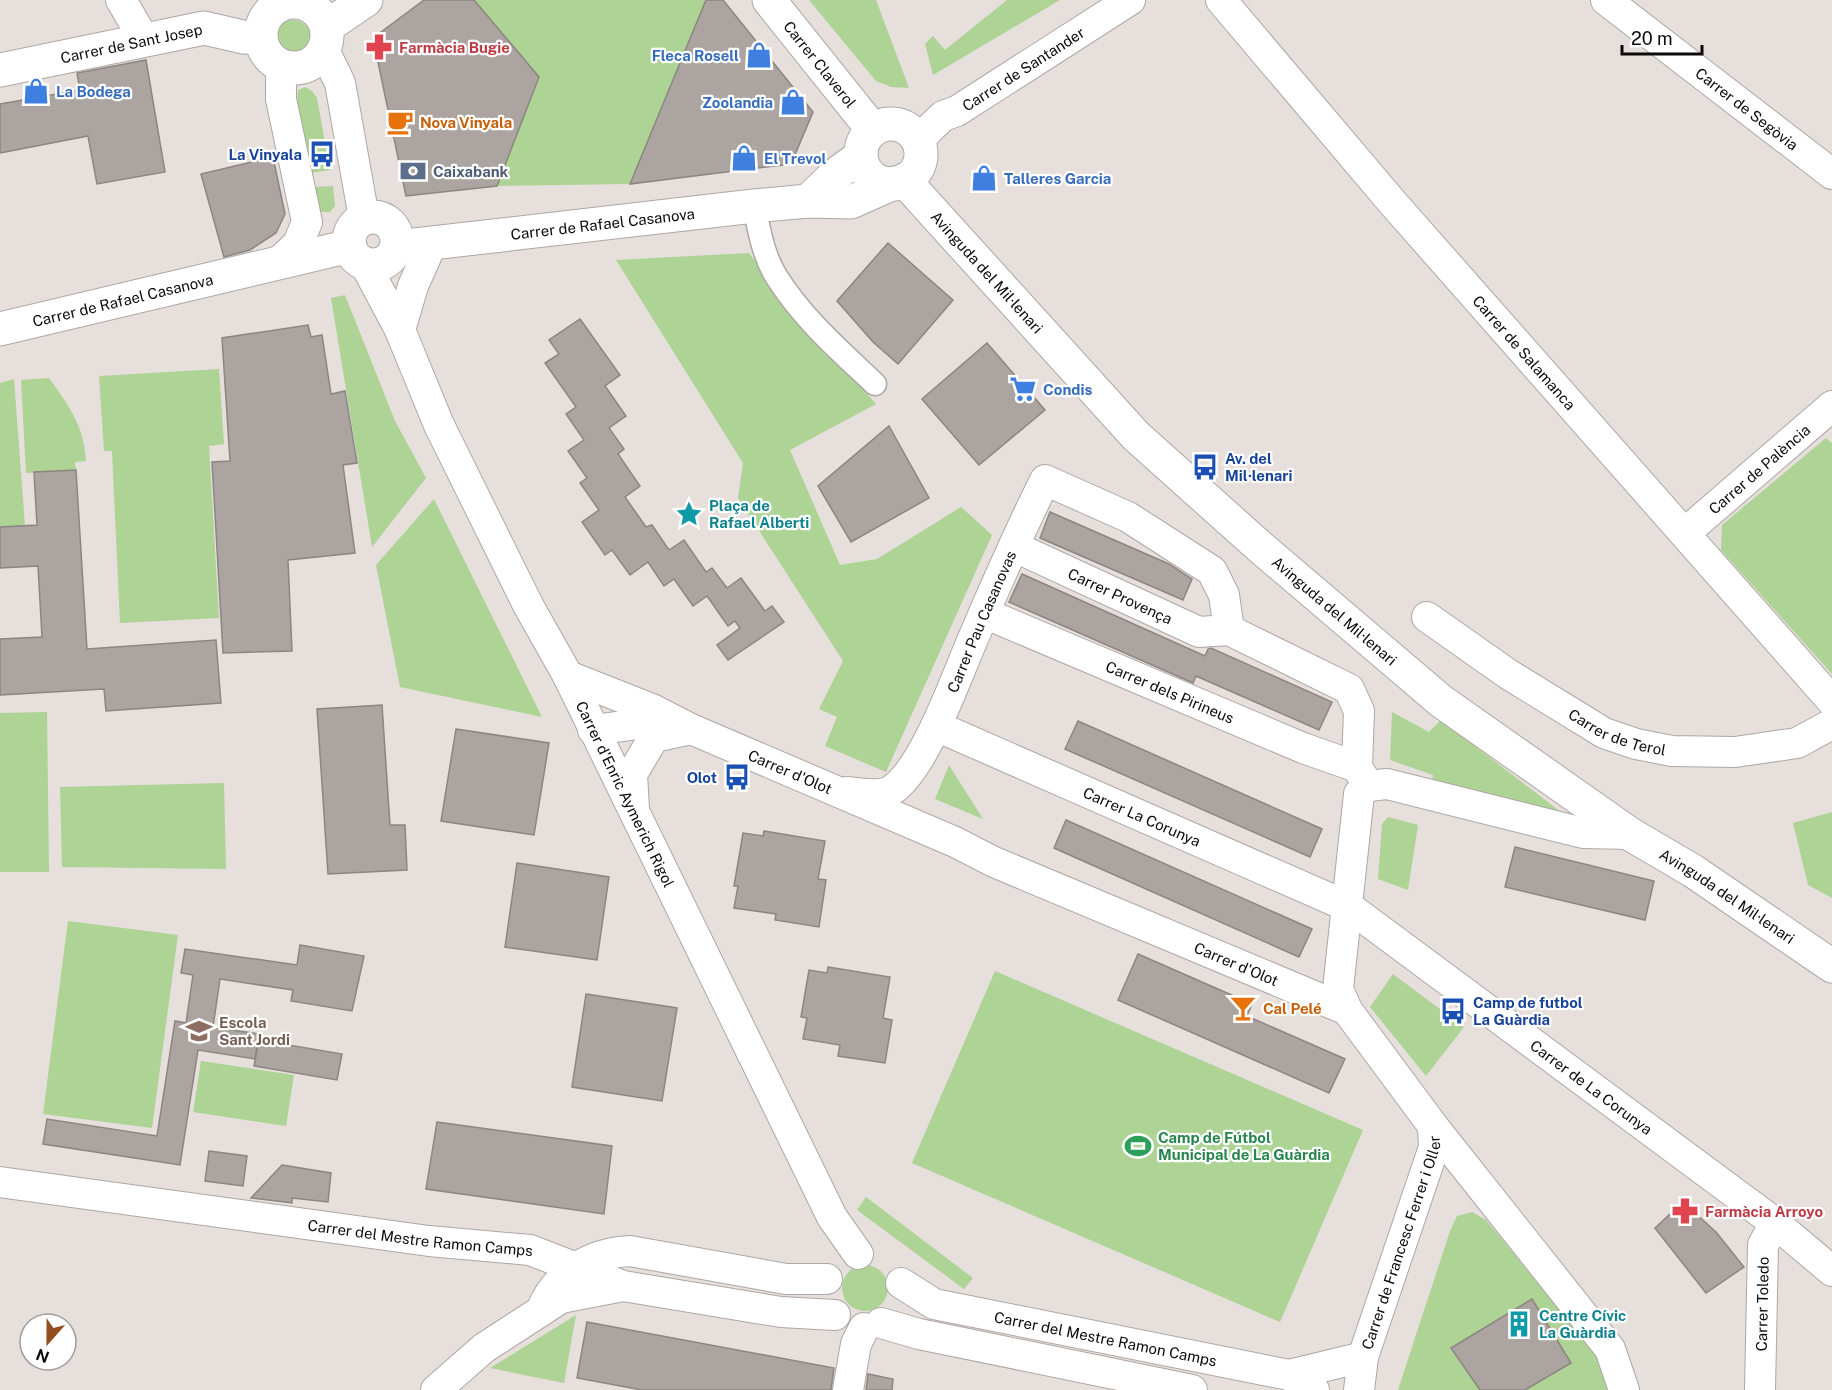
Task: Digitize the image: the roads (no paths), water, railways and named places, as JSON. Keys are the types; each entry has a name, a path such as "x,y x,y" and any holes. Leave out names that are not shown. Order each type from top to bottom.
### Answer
{"street":[{"path":"121,0 145,41"},
{"path":"325,38 315,9 294,1 274,9 266,17 261,38 264,50 281,65 293,68 305,66 316,59 325,38 366,0"},
{"name":"Carrer Claverol","path":"769,0 867,143"},
{"name":"Carrer de Santander","path":"918,140 943,116 957,111 1131,0"},
{"name":"Carrer de Salamanca","path":"1221,0 1392,202 1832,701"},
{"name":"Carrer de Segòvia","path":"1606,0 1832,174"},
{"name":"Carrer de Sant Josep","path":"0,70 204,28 243,38 261,38"},
{"name":"Carrer d'Enric Aymerich Rigol","path":"325,38 340,83 360,243 444,434 528,605 568,676 832,1217 858,1254"},
{"path":"280,261 298,244 307,222 281,99 281,65"},
{"path":"808,201 867,143 880,125 894,124 911,131 918,140 921,157 917,167 899,182 875,179 867,172 867,143"},
{"name":"Carrer de Rafael Casanova","path":"360,243 382,263 397,249 432,243 754,206 808,201 851,202 899,182"},
{"name":"Avinguda del Mil·lenari","path":"899,182 1136,436 1441,701 1630,834 1693,871 1832,966"},
{"path":"754,206 762,242 775,275 822,336 875,384"},
{"name":"Carrer de Rafael Casanova","path":"360,243 373,216 387,221 397,233 397,249"},
{"name":"Carrer de Rafael Casanova","path":"0,329 360,243"},
{"path":"400,330 412,286 432,243"},
{"name":"Carrer d'Enric Aymerich Rigol","path":"397,249 400,330"},
{"name":"Carrer de Palència","path":"1685,533 1832,406"},
{"name":"Carrer Pau Casanovas","path":"837,791 879,794 892,790 916,762 936,726 984,613 1045,480 1128,517 1212,571 1224,595 1229,630"},
{"name":"Carrer Provença","path":"1015,547 1199,632 1229,630"},
{"name":"Carrer dels Pirineus","path":"984,613 1386,784 1583,833 1630,834"},
{"name":"Carrer de Terol","path":"1427,616 1508,674 1604,733 1636,744 1672,751 1735,752 1797,743 1832,724"},
{"path":"1229,630 1349,689 1359,711 1363,776 1359,794 1349,907 1338,989 1347,1010 1433,1126 1610,1349 1624,1390"},
{"name":"Carrer d'Olot","path":"568,676 654,710 691,729 955,842 994,862 1347,1010"},
{"name":"Carrer d'Olot","path":"588,720 654,710"},
{"name":"Carrer d'Olot","path":"588,720 646,723 691,729"},
{"name":"Carrer La Corunya","path":"936,726 1349,907"},
{"path":"634,815 632,774 654,737 691,729"},
{"name":"Carrer Pau Casanovas","path":"916,762 911,789 914,807 924,820 955,842"},
{"name":"Carrer de La Corunya","path":"1349,907 1775,1223 1832,1271"},
{"name":"Carrer de Francesc Ferrer i Oller","path":"1359,1390 1363,1357 1434,1147 1433,1126"},
{"name":"Carrer del Mestre Ramon Camps","path":"0,1182 417,1240 530,1250 583,1263 623,1286 781,1312 835,1315 847,1324 919,1334 1192,1390"},
{"name":"Carrer Toledo","path":"1760,1390 1762,1245 1775,1223"},
{"path":"530,1250 541,1311"},
{"path":"541,1311 549,1292 583,1263 608,1252 630,1251 786,1279 827,1279"},
{"path":"835,1315 828,1305 825,1292 827,1279 840,1262 858,1254"},
{"name":"Carrer del Mestre Ramon Camps","path":"858,1254 881,1258 889,1264 901,1284 934,1304 1288,1375 1314,1390"},
{"path":"848,1390 856,1344 897,1305 901,1284"},
{"path":"442,1388 484,1348 561,1298 623,1286"},
{"name":"Carrer de Francesc Ferrer i Oller","path":"1288,1375 1363,1357"},
{"name":"Carrer de Francesc Ferrer i Oller","path":"1335,1390 1363,1357"}],"place":[{"name":"Farmàcia Bugie","path":"379,47"},
{"name":"Fleca Rosell","path":"759,55"},
{"name":"La Bodega","path":"36,91"},
{"name":"Zoolandia","path":"793,102"},
{"name":"Nova Vinyala","path":"400,122"},
{"name":"La Vinyala","path":"322,154"},
{"name":"El Trevol","path":"744,158"},
{"name":"Caixabank","path":"413,171"},
{"name":"Talleres Garcia","path":"984,178"},
{"name":"Condis","path":"1023,389"},
{"name":"Av. del Mil·lenari","path":"1205,467"},
{"name":"Plaça de Rafael Alberti","path":"689,514"},
{"name":"Olot","path":"737,777"},
{"name":"Cal Pelé","path":"1243,1008"},
{"name":"Camp de futbol La Guàrdia","path":"1453,1011"},
{"name":"Escola Sant Jordi","path":"199,1031"},
{"name":"Camp de Fútbol Municipal de La Guàrdia","path":"1138,1146"},
{"name":"Farmàcia Arroyo","path":"1685,1211"},
{"name":"Centre Cívic La Guàrdia","path":"1519,1324"}]}
